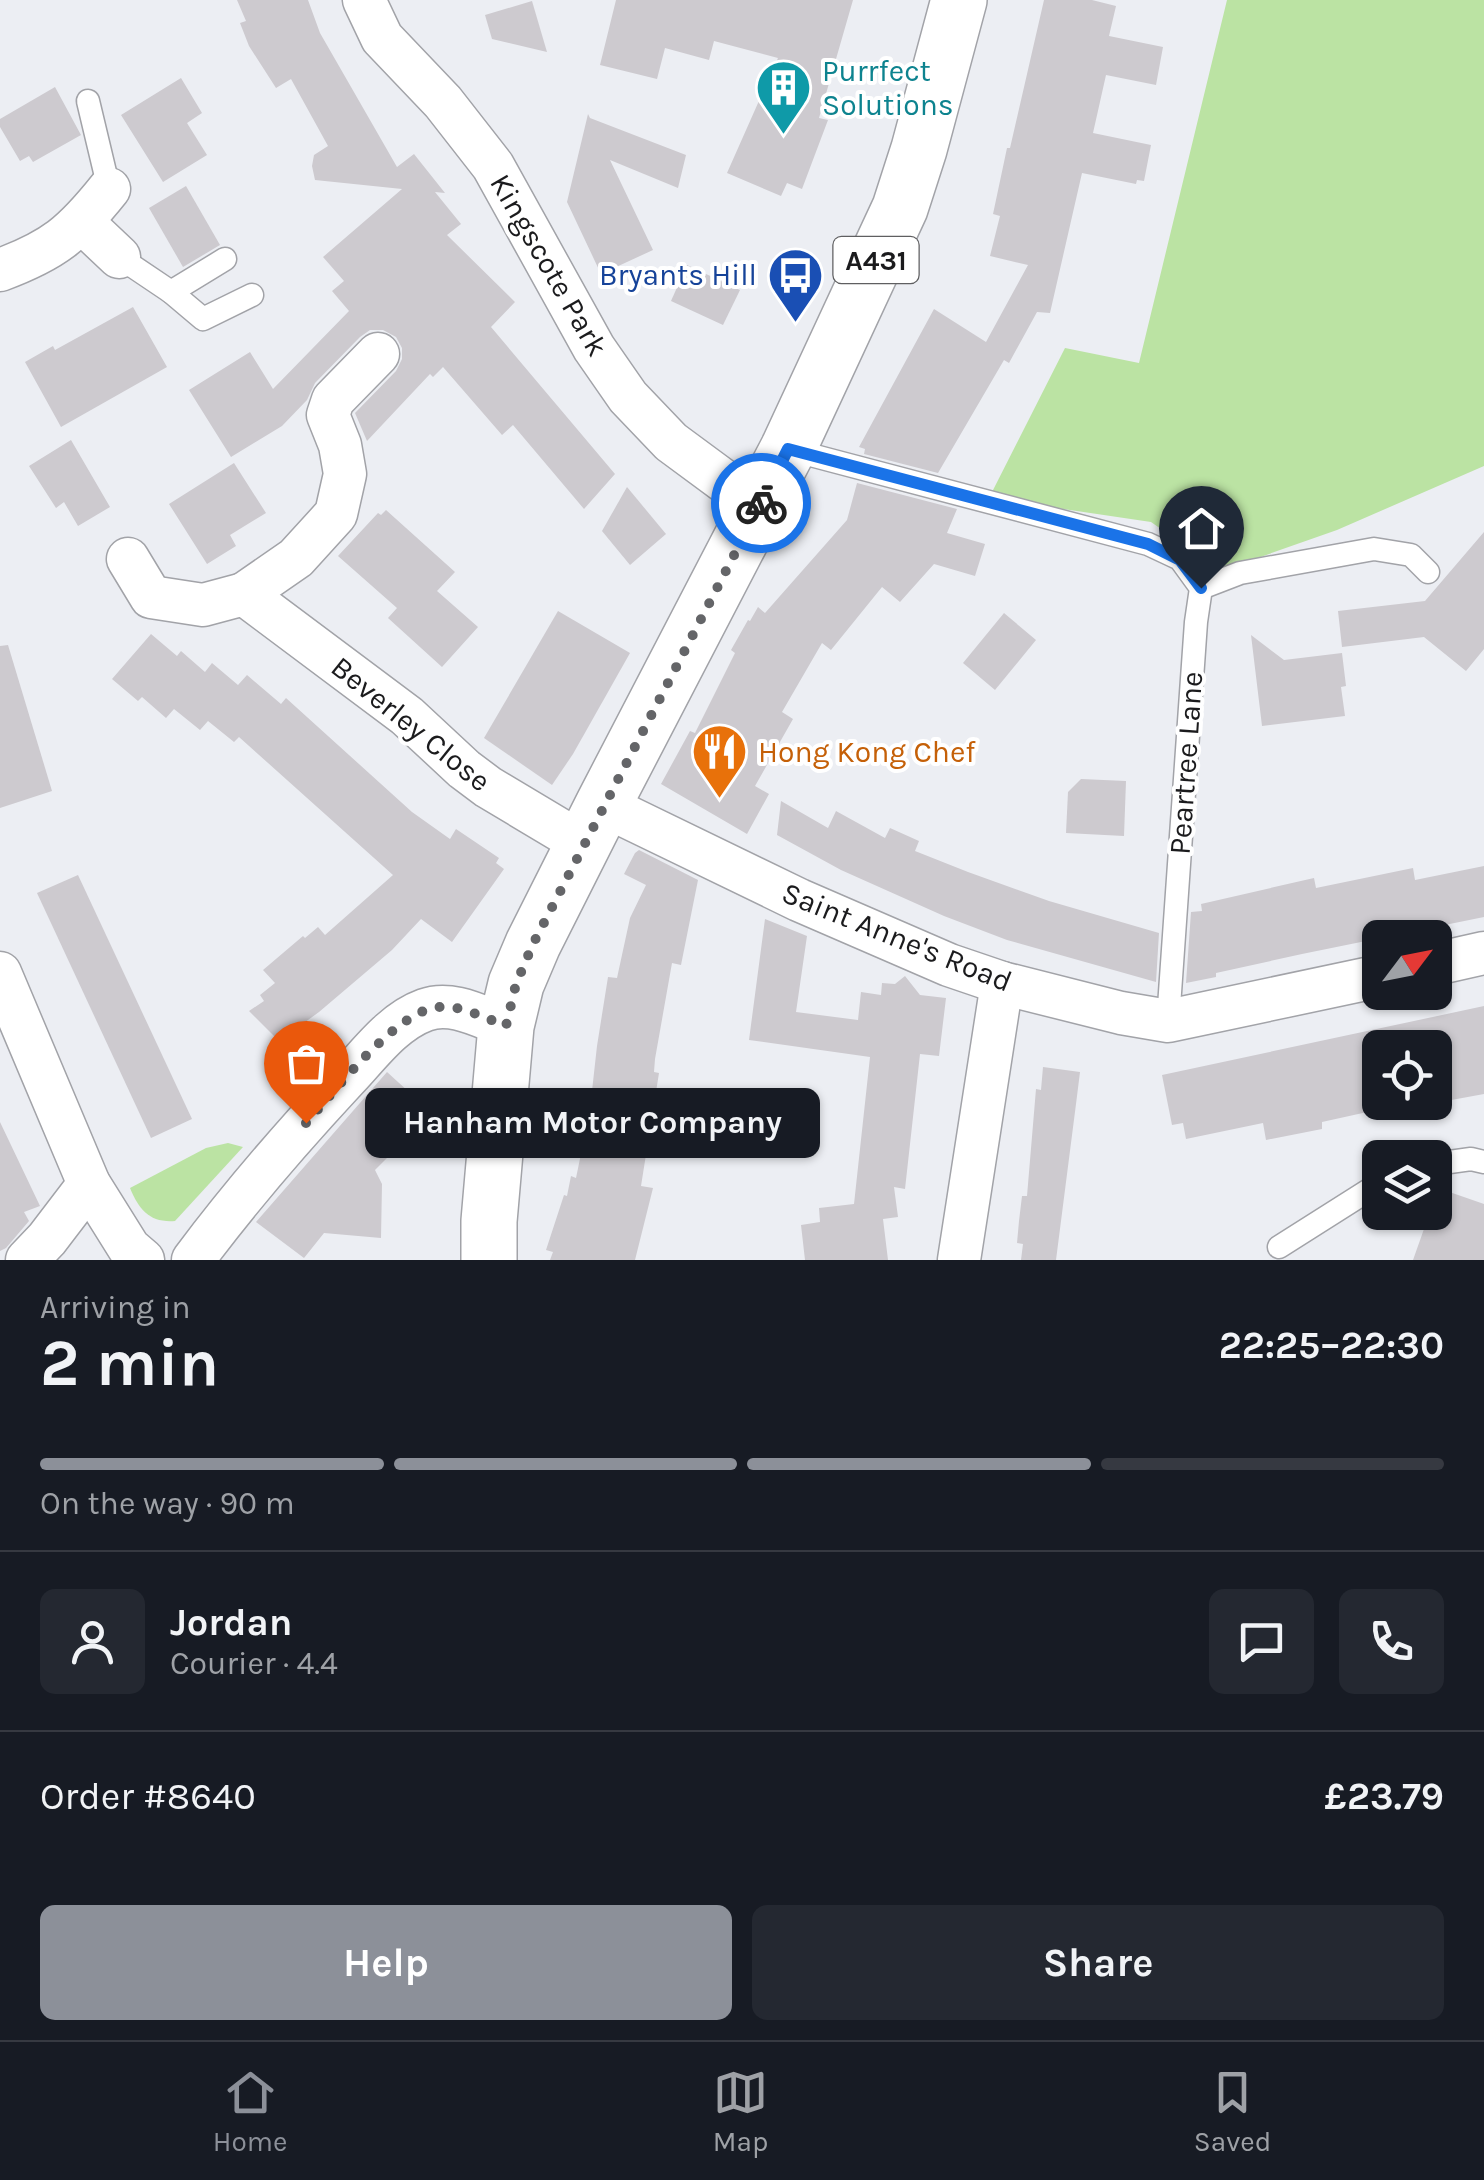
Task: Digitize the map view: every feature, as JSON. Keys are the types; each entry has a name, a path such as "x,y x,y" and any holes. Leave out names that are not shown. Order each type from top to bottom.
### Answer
{"main road":[{"name":"A431","path":"489,1260 506,1026 516,984 788,449 900,208 959,0"}],"street":[{"name":"Kingscote Park","path":"364,0 382,38 443,102 493,166 594,348 628,397 671,442 759,507"},
{"path":"0,270 33,258 68,235 109,190"},
{"path":"82,222 120,257"},
{"path":"128,560 152,597 203,605 244,594 296,558 336,514 345,474 340,445 328,415 332,400 378,354"},
{"name":"Beverley Close","path":"244,594 406,716 488,788 594,825"},
{"name":"Saint Anne's Road","path":"594,825 799,900 949,965 1002,983 1121,1013 1168,1021 1362,980"},
{"path":"1452,960 1484,953"},
{"path":"0,973 90,1184 130,1248 143,1260"},
{"path":"959,1260 1002,983"},
{"path":"193,1260 254,1181 392,1030 424,1010 440,1006 459,1008 506,1026"},
{"path":"27,1260 90,1184"}],"lane":[{"path":"88,101 109,190"},
{"path":"120,257 203,319 252,295"},
{"path":"171,292 226,260"},
{"path":"788,449 1148,544 1180,560 1201,588 1240,573 1374,549 1411,554 1428,572"},
{"name":"Peartree Lane","path":"1168,1021 1201,588"},
{"path":"1452,1162 1484,1162"},
{"path":"1279,1247 1362,1194"}],"green space":[{"path":"1227,0 1484,0 1484,466 1337,530 1212,574 1151,522 989,498 1065,348 1139,363"},
{"path":"228,1143 243,1147 175,1221 152,1217 137,1203 130,1188 206,1148"}],"building":[{"path":"237,0 308,0 320,33 397,167 414,154 445,193 435,192 461,224 447,235 515,302 491,327 615,474 584,509 513,425 502,435 443,367 433,377 430,374 367,441 355,413 396,371 402,359 396,337 383,330 370,330 360,337 315,383 307,400 282,426 231,457 189,390 250,352 273,389 349,311 332,291 344,281 323,257 402,189 315,180 314,155 328,146 291,79 276,88 249,46 240,23 246,21"},
{"path":"616,0 853,0 819,118 828,120 802,189 787,183 781,196 727,173 778,58 714,41 709,60 665,48 657,79 600,65"},
{"path":"1044,0 1092,0 1116,6 1109,36 1163,47 1156,85 1106,75 1093,133 1151,145 1144,181 1137,180 1136,184 1082,173 1050,313 1037,312 938,473 864,454 865,449 859,447 934,309 986,342 1028,265 990,256 1000,216 993,214"},
{"path":"532,1 547,52 492,39 485,15"},
{"path":"181,78 202,113 187,123 207,155 163,182 121,115"},
{"path":"55,87 81,135 33,162 29,156 20,161 0,127 0,119"},
{"path":"588,114 686,155 678,188 610,160 653,250 601,274 567,202"},
{"path":"186,186 220,245 183,267 149,208"},
{"path":"687,265 740,290 723,325 671,301"},
{"path":"133,307 167,367 61,427 25,362"},
{"path":"71,440 110,507 78,526 64,502 56,508 29,466"},
{"path":"234,463 266,513 230,535 236,546 207,564 169,504"},
{"path":"857,483 957,509 947,533 985,544 975,576 934,564 900,602 882,587 831,650 822,643 782,712 793,719 755,786 769,794 747,834 661,784 690,731 695,733 748,620 758,607 765,613 847,520"},
{"path":"627,487 666,534 630,565 602,531"},
{"path":"386,510 455,572 437,591 478,627 442,667 388,618 397,608 338,556 378,513"},
{"path":"1484,532 1484,649 1466,671 1424,637 1342,647 1338,611 1425,601"},
{"path":"558,611 630,653 552,785 484,738"},
{"path":"1004,613 1036,640 995,690 963,663"},
{"path":"151,634 177,656 181,651 205,672 212,663 238,685 247,675 281,704 286,698 412,812 450,839 456,829 499,858 496,863 504,869 452,942 421,919 392,950 279,1041 249,1011 264,1001 260,995 275,983 263,970 318,927 325,935 393,875 239,737 234,742 208,721 200,730 174,709 166,718 112,679"},
{"path":"1251,635 1284,660 1342,653 1345,716 1262,726"},
{"path":"8,645 52,791 0,808 0,646"},
{"path":"1081,779 1126,781 1124,836 1066,833 1068,792"},
{"path":"781,801 828,828 836,811 885,838 890,828 919,841 915,851 968,872 1159,933 1156,982 1007,940 841,870 777,835"},
{"path":"639,850 698,880 681,965 672,963 655,1059 654,1072 659,1073 641,1186 653,1188 635,1260 550,1260 553,1252 546,1250 571,1176 576,1178 594,1091 608,977 617,978 630,918 646,885 624,874"},
{"path":"1484,866 1484,917 1452,924 1452,920 1362,920 1362,942 1186,983 1191,912 1202,911 1201,904 1314,878 1316,888 1413,868 1415,880"},
{"path":"78,875 192,1119 151,1138 37,893"},
{"path":"765,919 807,936 796,1012 858,1020 861,992 881,995 882,983 895,984 905,976 920,995 946,998 939,1056 920,1054 905,1189 894,1187 898,1217 883,1219 888,1260 805,1260 801,1225 820,1222 819,1208 854,1204 870,1057 749,1040"},
{"path":"1484,1006 1484,1094 1452,1100 1452,1030 1372,1030"},
{"path":"1362,1032 1362,1113 1322,1122 1322,1129 1266,1140 1263,1123 1186,1139 1183,1123 1172,1125 1162,1075"},
{"path":"1043,1067 1080,1072 1056,1260 1021,1260 1023,1244 1017,1243 1019,1221 1022,1196 1027,1196 1036,1089 1041,1090"},
{"path":"387,1072 432,1113 375,1170 382,1184 381,1238 324,1233 304,1258 256,1222"},
{"path":"0,1122 40,1206 24,1212 29,1221 0,1251"},
{"path":"1452,1193 1484,1204 1484,1260 1413,1260 1424,1230 1452,1230"}],"way so far":[{"path":"306,1123 392,1030 424,1010 440,1006 459,1008 506,1026 516,984 533,944 761,503"}],"place":[{"name":"Purrfect Solutions","path":"783,137"},
{"name":"Bryants Hill","path":"796,324"},
{"name":"Hong Kong Chef","path":"719,801"},
{"name":"Hanham Motor Company","path":"306,1123"}],"route":[{"path":"761,503 788,449 1148,544 1180,560 1201,588"}]}
